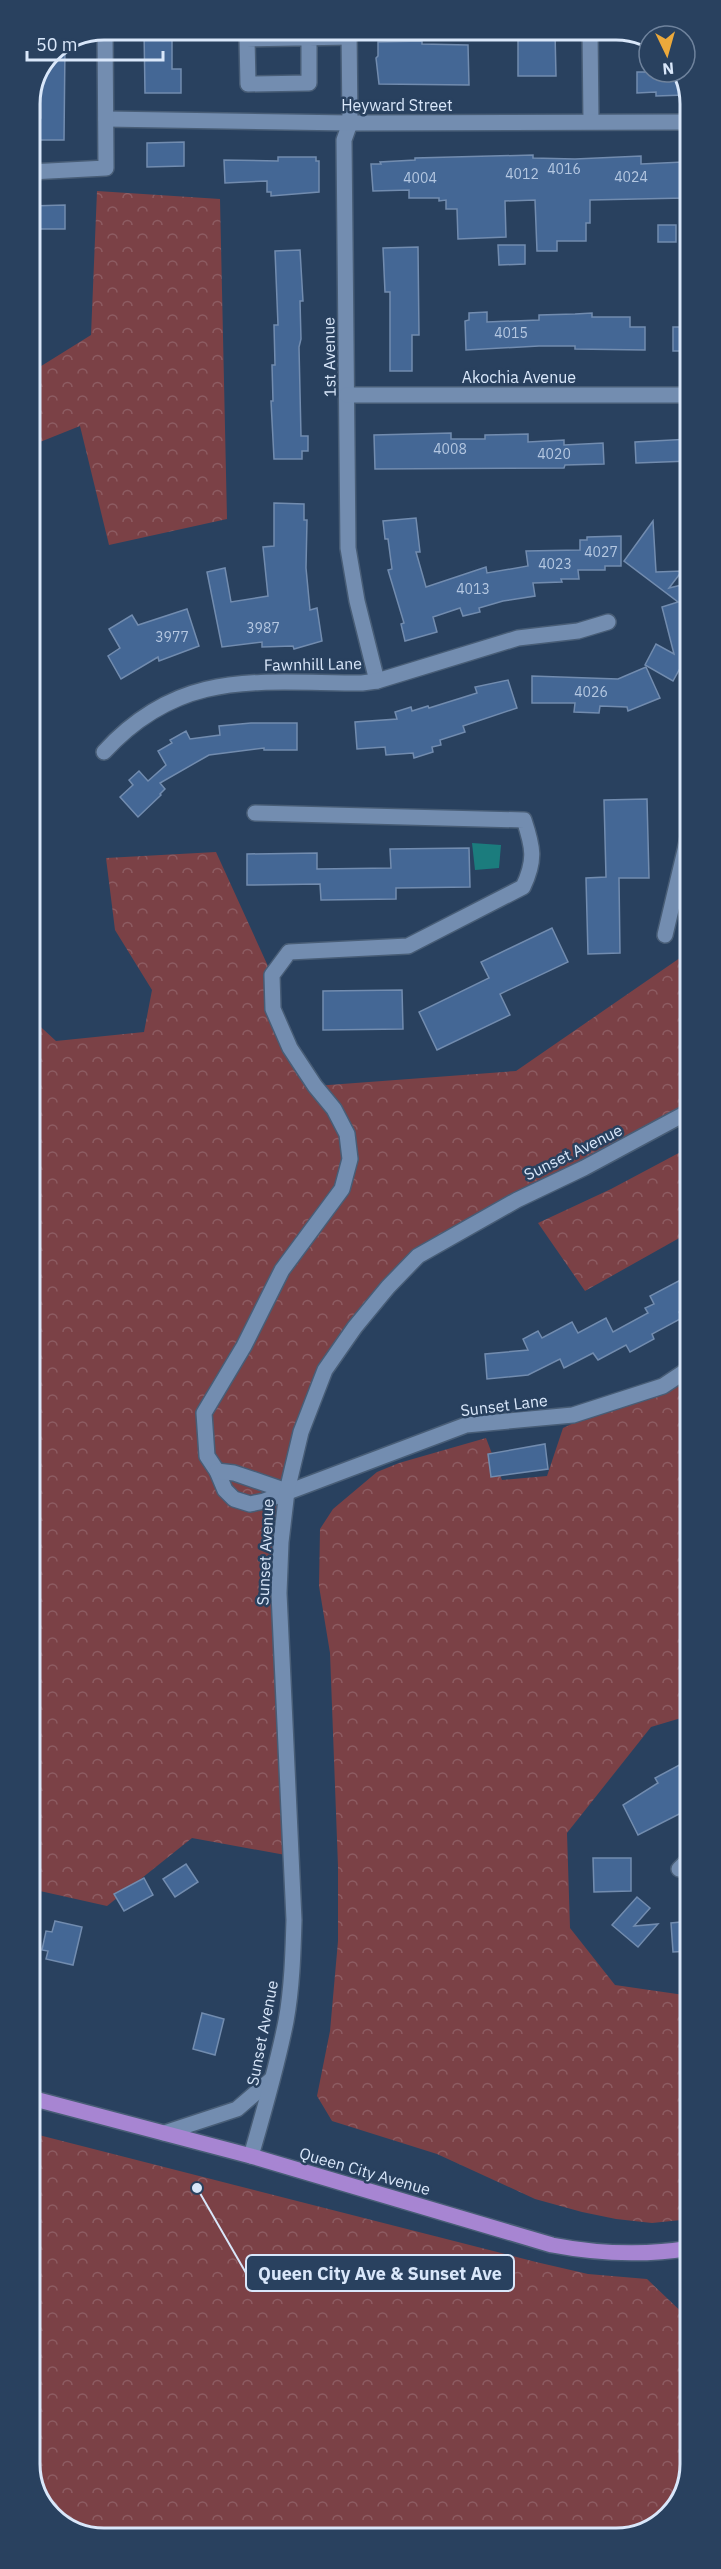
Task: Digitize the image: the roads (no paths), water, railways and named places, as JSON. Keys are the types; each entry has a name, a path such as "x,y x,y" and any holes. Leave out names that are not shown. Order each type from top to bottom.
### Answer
{"main road":[{"name":"Queen City Avenue","path":"40,2100 251,2156 552,2245 585,2251 628,2254 680,2250"}],"street":[{"path":"40,171 106,168 105,40"},
{"path":"247,40 248,84 309,83 309,40"},
{"name":"1st Avenue","path":"350,40 350,123 344,140 348,548 357,602 377,681"},
{"path":"590,41 591,121"},
{"name":"Heyward Street","path":"106,118 350,123 680,122"},
{"name":"Akochia Avenue","path":"347,395 680,396"},
{"name":"Fawnhill Lane","path":"104,752 142,716 164,703 197,690 240,683 377,681 518,638 578,631 608,622"},
{"name":"Sunset Lane","path":"255,813 524,820 532,846 532,870 523,887 408,946 289,952 272,975 273,1009 290,1048 334,1109 347,1134 350,1159 342,1189 282,1270 244,1346 219,1384 204,1413 207,1456 217,1470 225,1491 234,1499 250,1504 264,1501 466,1425 573,1415 663,1386 680,1375"},
{"path":"665,935 680,881"},
{"name":"Sunset Avenue","path":"251,2156 274,2077 286,2019 292,1970 294,1920 279,1593 280,1542 287,1491 301,1432 325,1370 387,1287 418,1256 517,1200 584,1168 680,1116"},
{"path":"217,1470 234,1473 287,1491"},
{"path":"164,2133 237,2109 274,2077"}],"place":[{"name":"Queen City Ave & Sunset Ave","path":"197,2188"}]}
